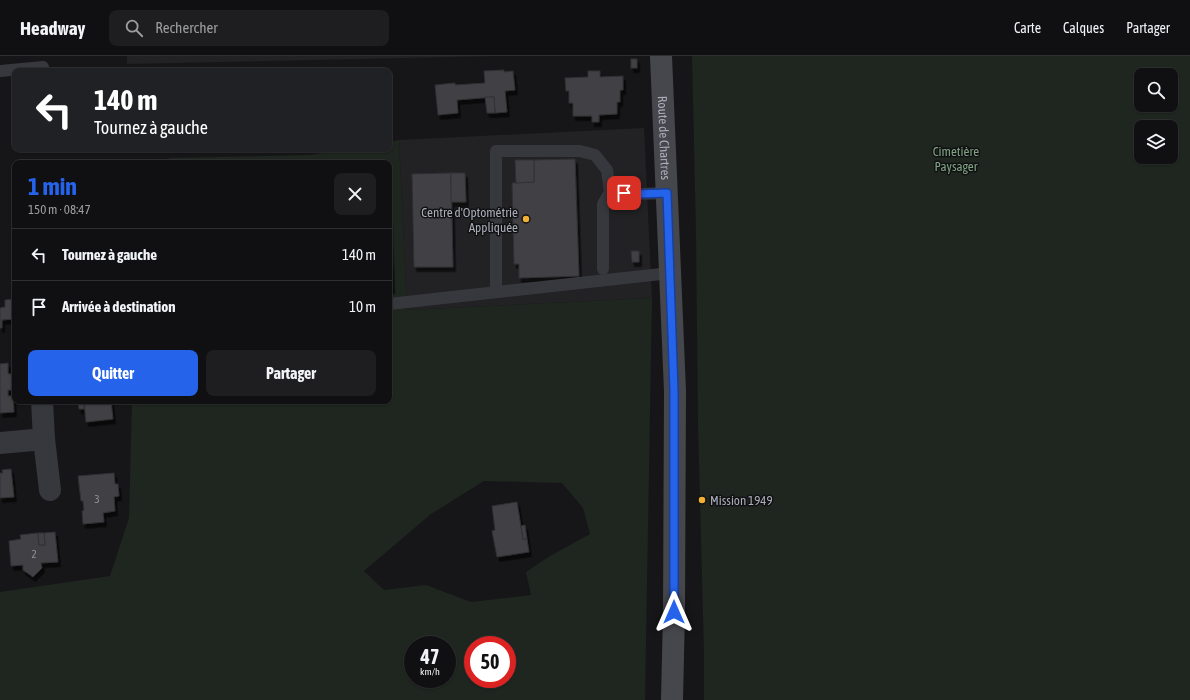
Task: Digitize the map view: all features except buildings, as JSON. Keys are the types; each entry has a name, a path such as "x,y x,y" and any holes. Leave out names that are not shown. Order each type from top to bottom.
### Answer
{"main road":[{"name":"Route de Chartres","path":"661,56 674,391 674,612 672,700"}],"street":[{"path":"42,404 44,439 50,490"},
{"path":"0,443 44,439"}],"lane":[{"path":"32,68 43,67"},
{"path":"0,71 12,70"},
{"path":"496,292 496,151 580,151 595,155 607,170 610,192 603,204 602,269"},
{"path":"610,192 638,194 667,193"},
{"path":"392,304 670,273"}],"shaded area":[{"path":"127,56 499,56 127,64"},
{"name":"Centre d'Optométrie Appliquée","path":"644,128 652,298 407,310 399,140"}],"green space":[{"name":"Cimetière Paysager","path":"692,56 1190,56 1190,700 704,700"},
{"path":"399,140 407,310 652,298 645,700 0,700 0,592 110,576 129,518 132,404 392,404 392,160 169,160 169,158 310,155 328,152 392,152 392,141","holes":["484,481 562,483 583,508 590,534 550,556 526,572 531,595 471,602 426,585 384,590 364,571 431,514"]}],"place":[{"name":"Centre d'Optométrie Appliquée","path":"526,219"},
{"name":"Mission 1949","path":"702,500"}],"route":[{"path":"624,193 667,193 674,391 674,612"}]}
